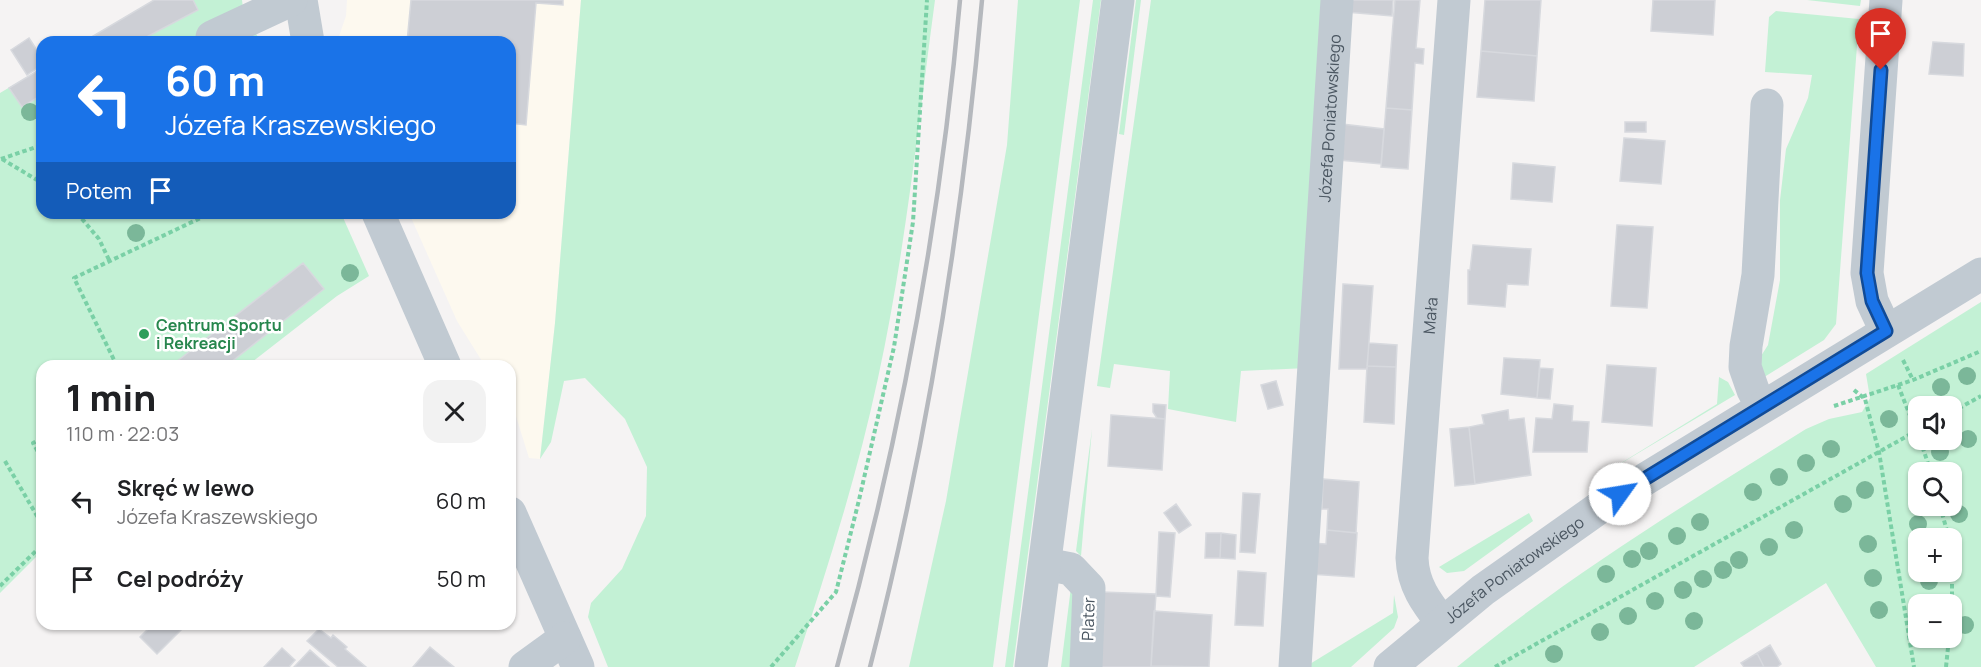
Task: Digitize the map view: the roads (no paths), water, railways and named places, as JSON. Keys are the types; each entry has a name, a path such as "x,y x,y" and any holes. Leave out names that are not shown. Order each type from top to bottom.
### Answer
{"street":[{"path":"229,35 291,0"},
{"path":"301,0 307,36"},
{"path":"1031,667 1118,0"},
{"name":"Józefa Poniatowskiego","path":"1295,667 1337,0"},
{"name":"Mała","path":"1442,623 1419,592 1413,572 1412,558 1454,0"},
{"path":"1886,0 1867,273 1872,301 1893,342"},
{"path":"1762,407 1745,367 1758,274 1767,105"},
{"path":"381,219 442,360"},
{"name":"Józefa Poniatowskiego","path":"1390,667 1442,623 1538,549 1596,510 1762,407 1893,342 1981,274"},
{"path":"516,527 572,653 525,667"},
{"name":"Plater","path":"1046,564 1071,569 1089,588 1086,667"}],"railway":[{"path":"837,667 879,503 914,336 941,169 960,0"},
{"path":"870,667 909,501 940,336 964,169 982,0"}],"place":[{"name":"Centrum Sportu i Rekreacji","path":"144,334"}]}
